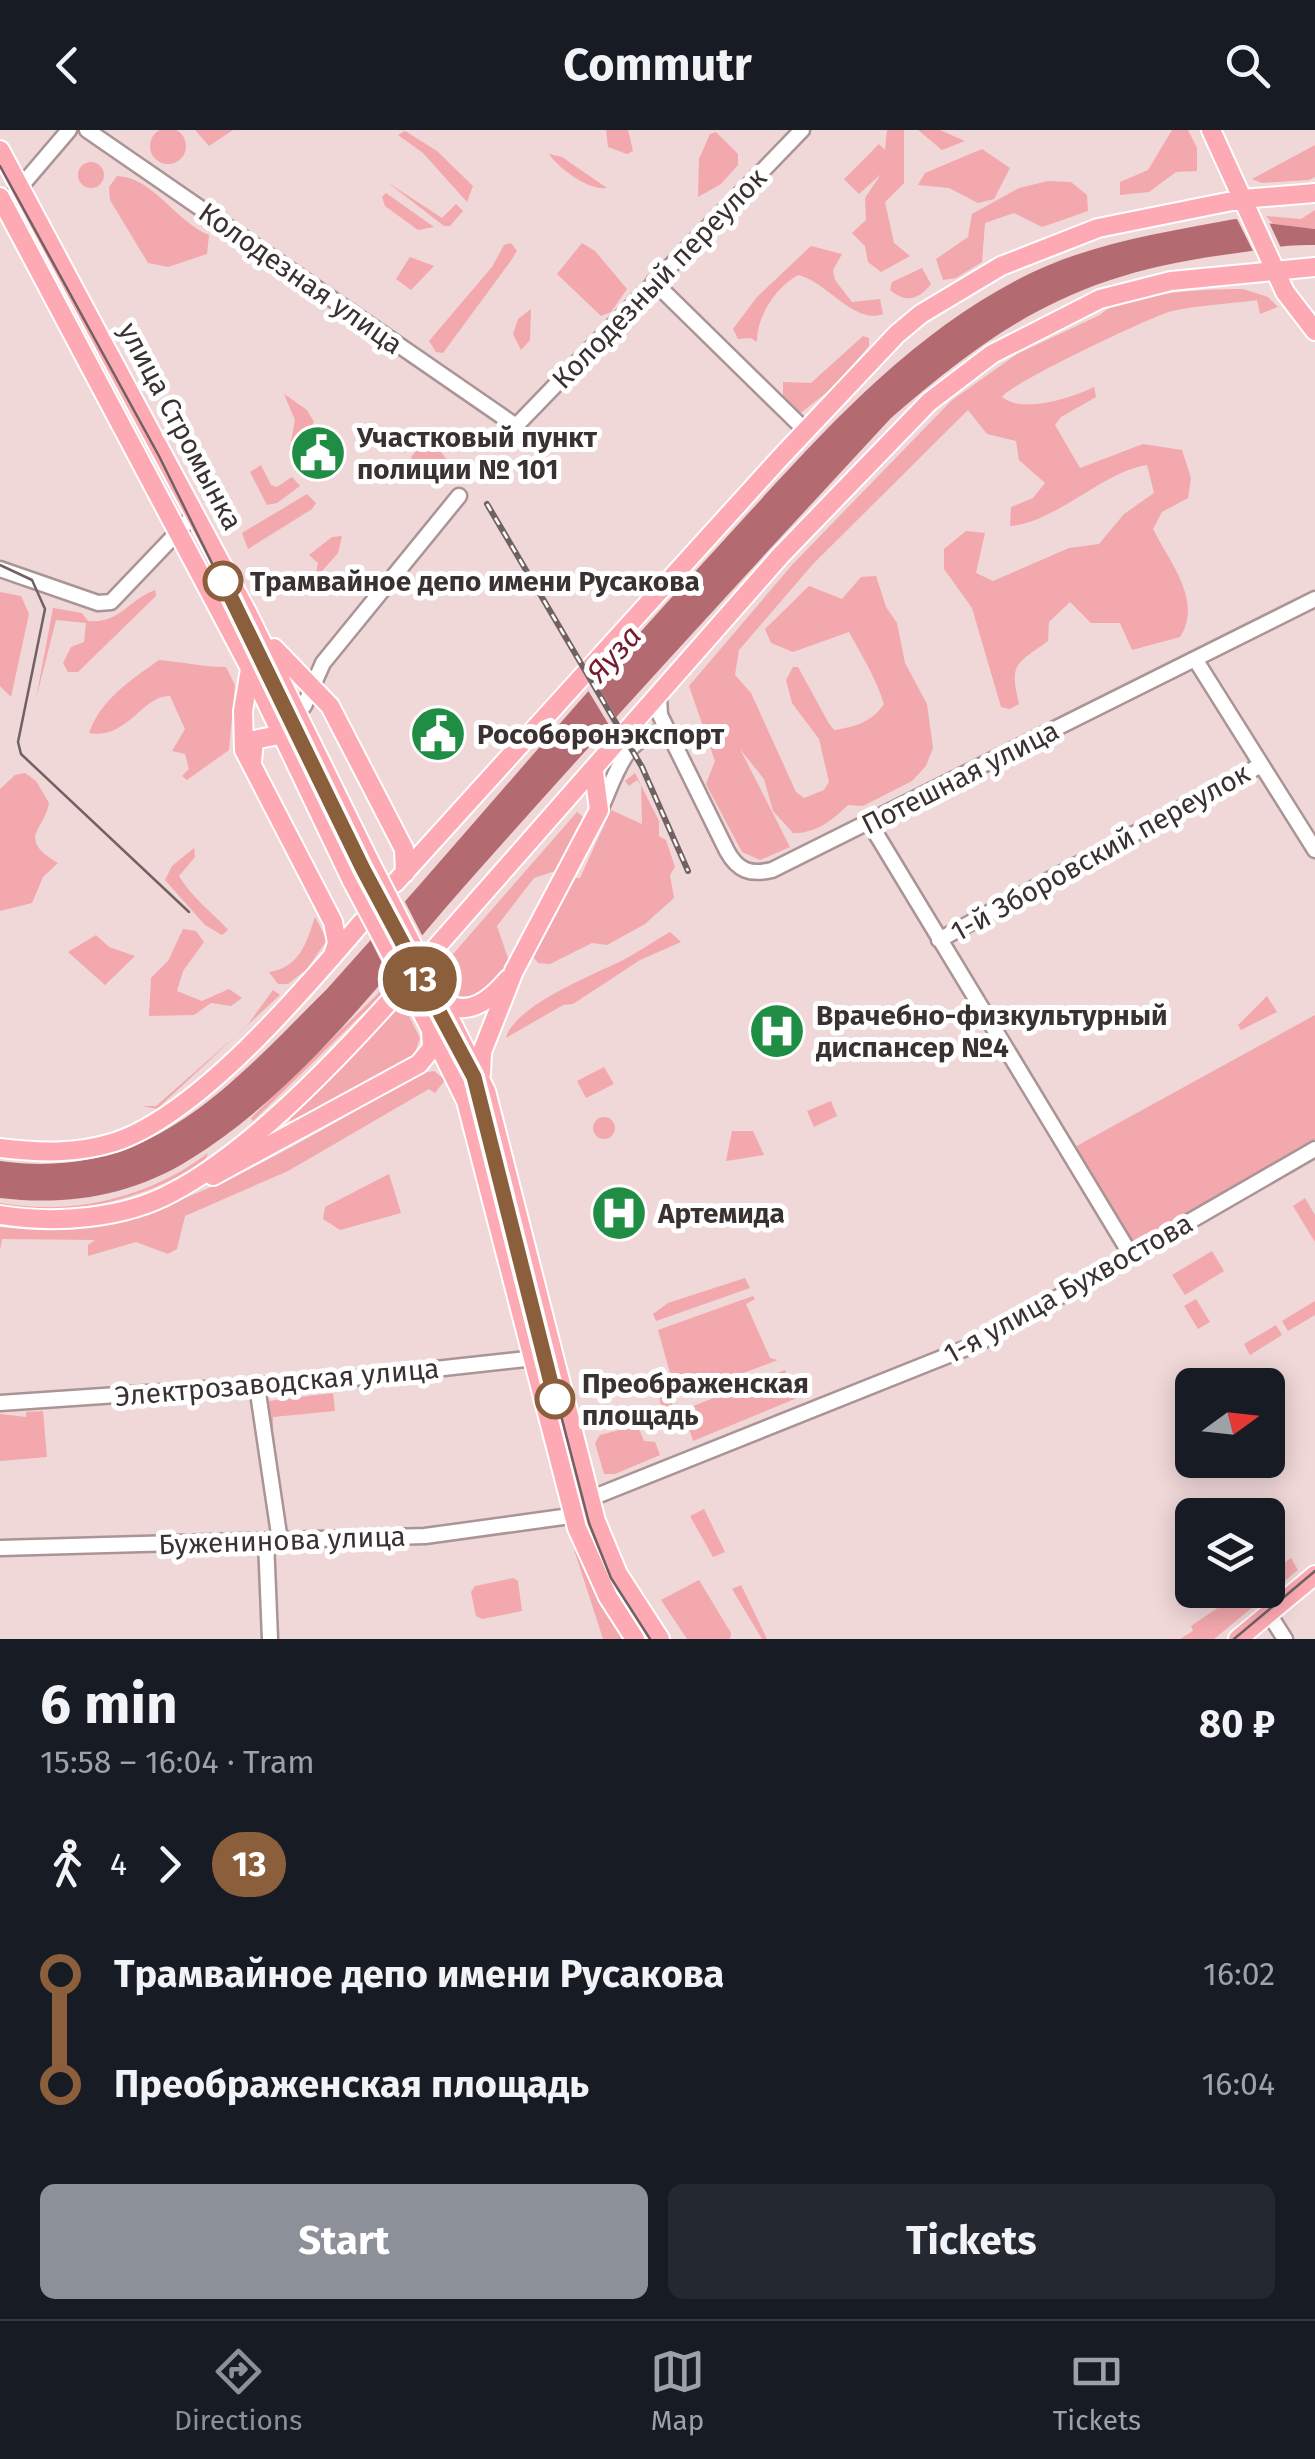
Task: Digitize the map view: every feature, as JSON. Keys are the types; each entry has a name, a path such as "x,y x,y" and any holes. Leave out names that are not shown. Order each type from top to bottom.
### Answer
{"main road":[{"path":"1211,130 1293,305 1315,332"},
{"name":"улица Стромынка","path":"0,150 247,612 370,862 481,1074"},
{"path":"247,612 308,697 330,706 404,849 400,878 896,334 948,296 1001,266 1098,228 1246,208 1315,193"},
{"name":"улица Стромынка","path":"2,201 250,668 352,881 454,1073 466,1101 562,1480"},
{"path":"432,952 855,476 929,402 992,354 1100,299 1270,260 1315,266"},
{"path":"250,668 243,734 252,766 335,929 333,955"},
{"path":"304,728 308,697"},
{"path":"252,766 254,740 280,736"},
{"path":"594,772 596,819 514,971 482,1052 481,1074 589,1499 608,1552 660,1639"},
{"path":"556,814 586,806 596,819"},
{"path":"395,830 416,841 434,840"},
{"path":"0,1148 46,1153 88,1149 160,1121 240,1052 361,923 341,918 323,902"},
{"path":"440,999 454,1008 472,1008 489,998 514,971"},
{"path":"171,1194 211,1168 289,1102 397,992"},
{"path":"420,1064 432,1048 428,1023"},
{"path":"0,1215 72,1218 141,1204 222,1172 420,1064 438,1063 454,1073"},
{"path":"289,1102 284,1124 300,1128"},
{"path":"562,1480 563,1517"},
{"path":"562,1480 595,1572 635,1639"},
{"path":"1238,1639 1315,1574"}],"street":[{"path":"2,201 21,187 68,130"},
{"name":"Колодезная улица","path":"88,130 516,426"},
{"name":"Колодезный переулок","path":"516,426 802,130"},
{"path":"654,282 806,431"},
{"path":"308,697 323,663 459,496"},
{"path":"0,569 98,603 112,602 195,514"},
{"name":"Потешная улица","path":"659,698 669,732 726,851 745,871 772,870 1315,600"},
{"path":"1195,659 1315,850"},
{"path":"632,729 655,726 669,732"},
{"path":"596,819 632,742 654,732 669,732"},
{"name":"1-й Зборовский переулок","path":"938,940 1261,765"},
{"path":"869,822 1131,1255"},
{"name":"1-я улица Бухвостова","path":"589,1499 979,1343 1315,1149"},
{"name":"Электрозаводская улица","path":"0,1403 258,1386 553,1356"},
{"path":"258,1386 273,1541 270,1639"},
{"name":"Буженинова улица","path":"0,1548 425,1536 563,1517"},
{"path":"1269,1614 1285,1639"}],"shaded area":[{"path":"168,128 181,133 186,146 181,159 168,164 155,159 150,146 155,133"},
{"path":"195,130 233,130 209,146"},
{"path":"606,130 628,130 633,151 627,154 608,147"},
{"path":"887,130 904,130 904,183 885,202 894,243 910,256 881,272 868,262 865,246 852,233 866,220 865,198 881,174 859,194 844,179 879,144 885,150"},
{"path":"918,130 940,130 965,141 942,150"},
{"path":"1172,130 1188,130 1197,148 1197,171 1176,172 1149,192 1120,195 1120,182 1148,170"},
{"path":"405,131 437,151 473,186 467,202 423,153 398,135"},
{"path":"716,132 738,154 738,165 721,184 698,197 699,159 710,134"},
{"path":"1315,145 1315,177 1262,183 1252,179"},
{"path":"982,149 1010,168 994,199 978,203 949,188 918,185 925,173"},
{"path":"549,154 562,157 607,188 575,178"},
{"path":"91,162 100,166 104,175 100,184 91,188 82,184 78,175 82,166"},
{"path":"117,176 142,184 209,235 207,254 168,267 148,263 110,200 109,187"},
{"path":"1048,181 1071,182 1087,195 1088,211 1042,227 1014,213 985,223 982,262 956,278 943,280 936,259 968,237 972,214 1019,188"},
{"path":"387,182 442,218 456,204 463,211 450,226 444,226"},
{"path":"386,193 434,227 418,230 385,206 382,197"},
{"path":"1315,210 1315,229 1273,224 1266,216 1301,219"},
{"path":"1235,219 1315,229 1315,245 1269,248 1171,264 1082,290 1006,330 931,385 891,418 683,644 343,1026 269,1100 230,1132 167,1172 121,1190 74,1199 0,1198 0,1161 53,1164 101,1157 144,1141 183,1119 256,1060 327,989 623,651 790,468 859,397 934,333 1017,280 1069,257 1123,241"},
{"path":"511,243 517,251 510,262 443,353 436,352 429,341 492,267 504,245"},
{"path":"582,243 595,251 627,289 611,312 601,316 557,274"},
{"path":"811,246 842,254 833,270 835,280 852,302 880,299 883,314 862,314 798,275 769,304 757,342 751,338 738,339 733,329 757,297"},
{"path":"410,257 434,266 411,290 396,279"},
{"path":"922,268 931,284 922,293 907,298 890,290 892,282"},
{"path":"1243,289 1268,297 1278,307 1260,314 1257,300 1172,311 1053,366 1002,397 1034,404 1094,387 1096,397 1061,417 1055,425 1080,468 1143,444 1182,450 1191,478 1188,498 1162,512 1153,529 1186,596 1188,610 1180,637 1132,650 1120,623 1091,623 1070,602 1049,622 1048,641 1022,660 1015,672 1019,704 1010,709 1001,707 972,608 944,569 944,549 966,531 985,533 976,573 993,581 1069,548 1099,544 1124,514 1154,493 1147,465 1114,477 1044,516 1010,526 1011,507 1033,498 1045,483 1019,460 1016,441 987,434 968,410 813,564 739,650 735,675 751,693 796,792 804,798 824,790 829,782 819,739 792,703 786,680 793,667 798,667 834,730 868,719 884,704 849,632 793,652 771,643 765,629 809,586 842,599 861,577 876,576 886,607 897,623 905,663 927,704 933,748 926,766 912,781 863,806 848,805 817,828 793,833 773,811 764,779 740,749 790,847 760,860 742,852 706,784 715,761 689,686 792,565 951,401 1017,354 1127,301 1167,293"},
{"path":"531,309 530,340 521,350 513,334 518,319"},
{"path":"863,336 869,338 869,346 835,386 802,412 796,412 783,397 783,382 811,383"},
{"path":"284,394 307,410 314,422 297,449 289,452 295,420"},
{"path":"433,440 457,475 447,481 417,465 411,457 423,443"},
{"path":"261,465 271,485 277,487 292,477 300,486 277,503 267,505 250,472"},
{"path":"307,494 316,503 312,509 248,549 242,533"},
{"path":"342,536 338,553 315,579 318,563 309,555 332,537"},
{"path":"155,590 156,596 78,672 68,672 63,663 71,647 84,642 86,623 56,620 36,699 53,608 82,613 88,621 99,621"},
{"path":"0,592 21,596 29,614 11,697 0,686"},
{"path":"159,660 226,667 235,685 229,750 187,780 182,776 189,769 185,754 172,751 185,729 170,696 151,702 114,730 89,733 109,700"},
{"path":"25,773 36,781 49,803 35,840 58,863 43,877 32,903 0,911 0,789 15,775"},
{"path":"635,773 641,785 637,780 629,786 625,781"},
{"path":"641,785 675,867 670,875 674,898 645,924 607,945 592,943 550,964 538,963 531,954 570,878 580,878 611,810 642,824"},
{"path":"577,812 583,817 555,871 534,878 497,926 510,964 481,992 456,995 457,985 447,961"},
{"path":"194,848 195,857 179,876 228,930 222,935 205,925 165,880 172,866"},
{"path":"315,917 327,940 307,969 288,984 278,984 269,972 295,959"},
{"path":"183,929 196,931 204,942 183,971 177,991 202,1001 229,989 242,998 231,1006 211,1003 194,1015 149,1016 151,978 168,961"},
{"path":"670,932 681,942 640,960 573,1004 563,1005 506,1038 536,1005"},
{"path":"96,935 109,947 135,956 105,985 68,952"},
{"path":"392,980 394,983 253,1121 251,1118"},
{"path":"273,990 280,995 247,1025"},
{"path":"1267,996 1277,1012 1241,1030 1238,1025"},
{"path":"403,1004 420,1038 412,1061 289,1122 295,1109"},
{"path":"1315,1015 1315,1139 1131,1245 1073,1148"},
{"path":"236,1036 157,1109 142,1106 156,1106"},
{"path":"604,1067 614,1084 586,1098 577,1081"},
{"path":"434,1071 445,1080 435,1093 429,1089 288,1171 185,1216 177,1249 168,1254 136,1242 88,1256 88,1245 95,1240 2,1239 0,1250 0,1227 57,1228 113,1220 221,1183 423,1073"},
{"path":"831,1101 837,1116 814,1127 807,1111"},
{"path":"600,1117 608,1117 615,1128 608,1139 600,1139 593,1132 593,1124"},
{"path":"732,1131 753,1131 764,1155 726,1161"},
{"path":"208,1153 201,1163 181,1175 115,1201 48,1209 0,1206 55,1207 109,1200 161,1182"},
{"path":"389,1174 401,1213 340,1230 323,1219 325,1207"},
{"path":"1305,1198 1315,1215 1315,1242 1293,1206"},
{"path":"1212,1251 1224,1271 1185,1295 1172,1275"},
{"path":"745,1278 750,1288 656,1321 653,1314 668,1303"},
{"path":"753,1296 755,1299 746,1304 770,1358 778,1360 677,1398 658,1330"},
{"path":"1196,1299 1210,1322 1198,1329 1184,1306"},
{"path":"1315,1301 1315,1315 1288,1331 1282,1321"},
{"path":"1276,1325 1282,1335 1250,1355 1244,1344"},
{"path":"785,1370 797,1398 693,1441 683,1410"},
{"path":"663,1372 678,1425 666,1428 654,1375"},
{"path":"333,1393 335,1411 273,1417 273,1454 269,1401"},
{"path":"43,1411 47,1457 0,1461 0,1414 26,1417 26,1412"},
{"path":"635,1419 644,1441 655,1442 660,1455 615,1474 604,1474 595,1443 600,1435 627,1428"},
{"path":"704,1509 725,1552 713,1557 690,1516"},
{"path":"575,1535 626,1639 603,1639 570,1537"},
{"path":"1291,1558 1298,1570 1285,1581 1285,1562"},
{"path":"513,1578 518,1581 522,1611 482,1619 476,1616 471,1592 475,1586"},
{"path":"699,1580 731,1633 730,1639 687,1639 661,1600"},
{"path":"741,1585 767,1639 762,1639 732,1589"},
{"path":"1218,1608 1252,1608 1214,1639 1180,1639 1193,1631 1191,1626"}],"pier":[{"path":"1236,217 1267,218 1282,250 1255,255"},
{"path":"593,678 619,722 612,730 586,687"},
{"path":"402,896 425,941 391,981 368,935"}],"tram line":[{"path":"0,166 159,456 363,869 473,1077 589,1523 611,1578 650,1639"},
{"path":"0,565 32,580 45,609 18,742 21,754 189,912"},
{"name":"13","path":"223,581 363,869 474,1077 555,1399"},
{"path":"1234,1639 1315,1571"}],"railway":[{"path":"487,504 642,767 688,871"}],"place":[{"name":"Участковый пункт полиции № 101","path":"318,453"},
{"name":"Трамвайное депо имени Русакова","path":"223,581"},
{"name":"Рособоронэкспорт","path":"438,734"},
{"name":"Врачебно-физкультурный диспансер №4","path":"777,1031"},
{"name":"Артемида","path":"619,1213"},
{"name":"Преображенская площадь","path":"555,1399"}],"water label":[{"name":"Яуза","path":"614,654"}]}
